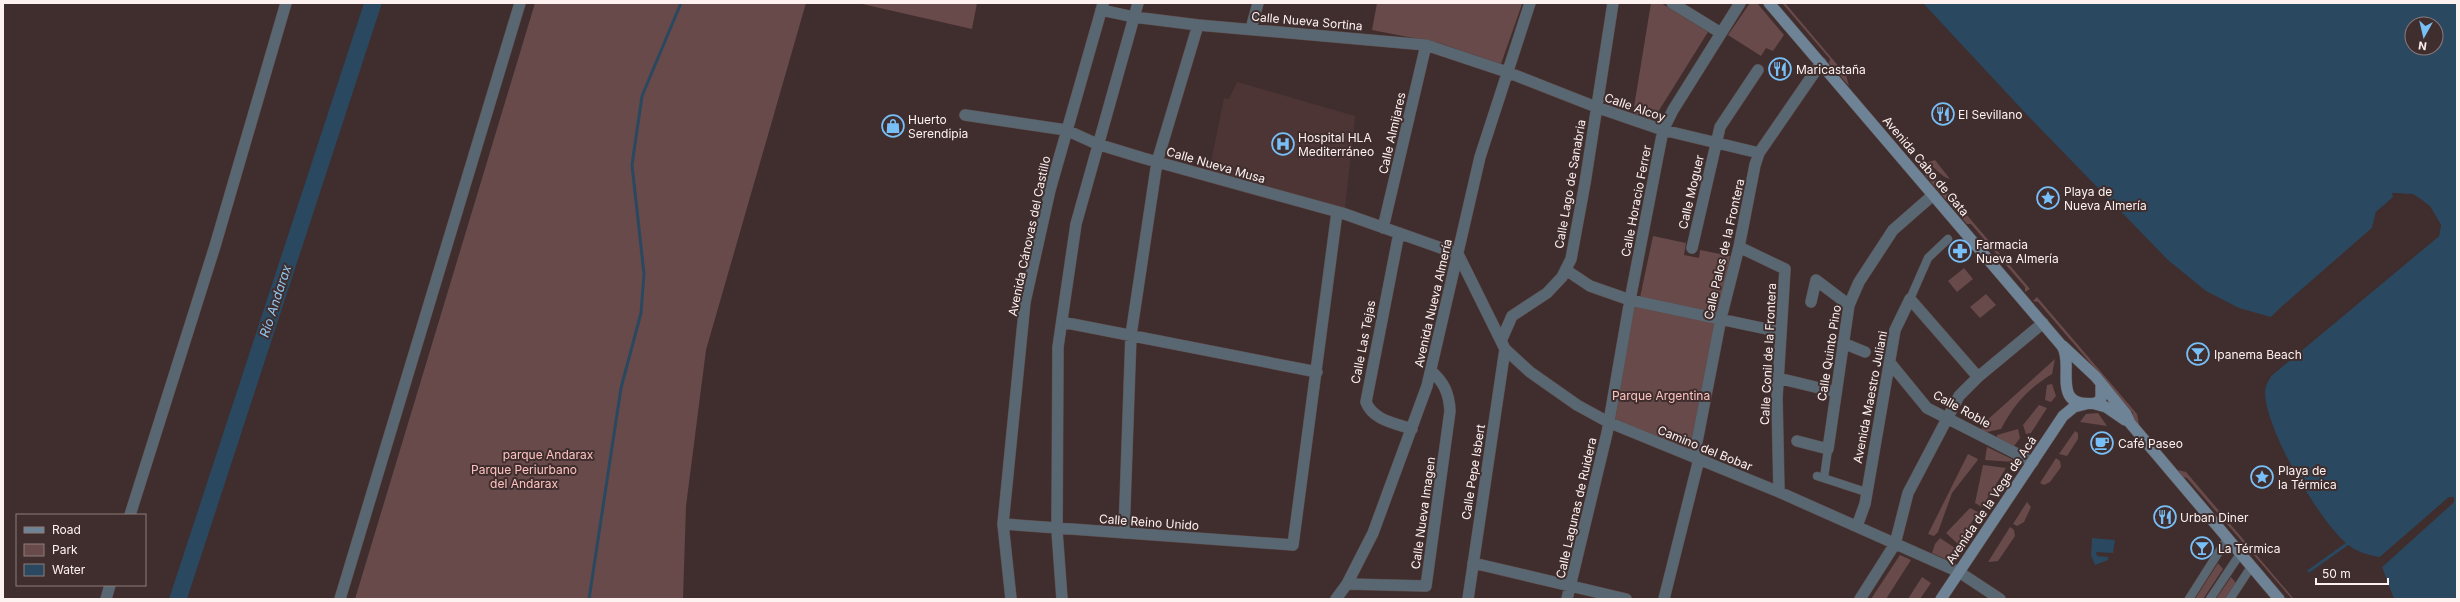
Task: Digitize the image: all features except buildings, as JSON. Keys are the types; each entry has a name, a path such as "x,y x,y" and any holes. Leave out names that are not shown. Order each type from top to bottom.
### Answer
{"main road":[{"name":"Avenida Cabo de Gata","path":"1769,3 2062,346 2074,355 2081,366 2096,378 2101,386 2121,408 2130,423 2279,599"},
{"name":"Avenida Cabo de Gata","path":"2062,346 2067,357 2066,371"},
{"path":"2081,366 2074,365 2066,371 2064,380 2074,399 2090,404 2101,399 2101,386"},
{"name":"Avenida de la Vega de Acá","path":"2064,415 2067,388"},
{"name":"Avenida Cabo de Gata","path":"2090,404 2106,407 2130,423"},
{"name":"Avenida de la Vega de Acá","path":"1941,599 2064,415 2074,407 2090,404"}],"street":[{"path":"130,514 215,246 286,3"},
{"path":"340,599 520,3"},
{"path":"1062,599 1057,528 1058,347 1076,224 1097,144 1138,3"},
{"path":"1251,29 1258,3"},
{"name":"Avenida Nueva Almería","path":"1336,599 1347,584 1373,533 1412,429 1431,371 1480,157 1530,3"},
{"name":"Calle Lago de Sanabria","path":"1503,345 1512,316 1547,293 1562,277 1571,259 1577,231 1613,3"},
{"path":"1672,3 1721,33"},
{"name":"Calle Horacio Ferrer","path":"1608,422 1663,130 1673,110 1740,3"},
{"name":"Calle Nueva Sortina","path":"1102,7 1134,17 1198,25 1426,46 1507,72"},
{"name":"Avenida Cánovas del Castillo","path":"1011,599 1003,524 1025,302 1050,190 1102,7"},
{"path":"1124,533 1132,335 1157,162 1198,25"},
{"name":"Calle Almijares","path":"1383,228 1426,46"},
{"name":"Calle Palos de la Frontera","path":"1664,599 1697,458 1721,318 1760,153 1821,63"},
{"name":"Calle Moguer","path":"1692,248 1715,143 1720,127 1758,70"},
{"name":"Calle Alcoy","path":"1507,72 1596,107 1663,130 1760,153"},
{"name":"Calle Nueva Musa","path":"965,114 1066,130 1097,144 1337,212 1458,254"},
{"name":"Calle Quinto Pino","path":"1866,492 1820,477 1828,449 1849,305 1859,282 1893,230 1933,194"},
{"path":"1062,322 1317,372 1337,212"},
{"name":"Calle Las Tejas","path":"1398,233 1366,402 1370,410 1378,417 1412,429"},
{"name":"Avenida Maestro Juliani","path":"1857,526 1866,492 1891,364 1895,330 1928,258 1948,239"},
{"name":"Calle Conil de la Frontera","path":"1739,247 1785,268 1778,378 1778,492"},
{"name":"Camino del Bobar","path":"1458,254 1503,345 1530,372 1577,405 1608,422 1778,492 1959,572 2000,599"},
{"path":"1566,270 1590,286 1630,300 1721,318 1781,332"},
{"path":"1811,302 1816,280 1849,305"},
{"path":"1910,299 1978,377"},
{"path":"1860,599 1896,544 1908,493 1959,396 1978,377 2043,323"},
{"path":"1843,343 1865,352"},
{"name":"Calle Pepe Isbert","path":"1468,599 1503,345"},
{"name":"Calle Roble","path":"1891,364 1927,408 2033,462"},
{"name":"Calle Nueva Imagen","path":"1347,584 1426,586 1450,411 1448,393 1444,384 1431,371"},
{"name":"Calle Reino Unido","path":"1003,524 1293,545 1317,372"},
{"path":"1778,378 1836,392"},
{"name":"Calle Lagunas de Ruidera","path":"1567,599 1608,422"},
{"path":"1797,440 1828,449"},
{"path":"2190,599 2228,539"},
{"path":"2210,599 2240,554"},
{"path":"1473,563 1626,599"},
{"path":"2230,599 2251,567"},
{"path":"106,599 110,586"}],"shaded area":[{"name":"Hospital HLA Mediterráneo","path":"1237,82 1355,116 1345,209 1209,172 1224,98 1229,99"}],"green space":[{"name":"Parque Periurbano del Andarax","path":"535,3 806,3 706,350 686,506 683,599 355,599"},
{"path":"858,3 977,3 972,29"},
{"path":"1377,3 1522,4 1501,64 1439,43 1372,30"},
{"path":"1651,3 1661,3 1708,32 1653,120 1633,113"},
{"path":"1750,3 1757,3 1784,35 1773,51 1766,48 1761,56 1728,35"},
{"path":"1782,3 1785,3 1846,75 1849,86 1829,63 1830,59"},
{"path":"1935,160 1950,179 1943,176 1929,164 1925,163"},
{"path":"1924,174 1937,180 2030,289 2025,292 2025,287 1971,224 1967,224"},
{"name":"Parque Argentina","path":"1653,236 1686,243 1684,255 1699,258 1700,250 1730,256 1692,452 1615,420 1634,306 1638,307"},
{"path":"1964,268 1973,279 1957,292 1948,281"},
{"path":"1986,294 1996,305 1980,318 1970,307"},
{"path":"2037,297 2137,414 2139,425 2132,418 2133,413 2038,302 2033,301"},
{"path":"2055,359 2052,374 2036,385 2023,397 2001,429 1987,432 1981,430 1985,422"},
{"path":"2052,384 2056,396 2051,402 2045,400 2047,385"},
{"path":"2039,405 2047,408 2031,433 2026,434 2023,425"},
{"path":"2098,413 2107,426 2080,422 2086,414"},
{"path":"2018,429 2020,438 2014,446 1997,438 1997,435"},
{"path":"2075,431 2078,433 2078,439 2067,456 2059,454"},
{"path":"1987,447 2012,459 2013,462 1985,460"},
{"path":"1968,454 1978,459 1977,461 1952,493 1938,532 1934,536 1928,534"},
{"path":"2056,458 2060,461 2061,467 2050,482 2044,485 2040,483"},
{"path":"1983,465 2006,468 1982,507 1975,503"},
{"path":"2178,470 2186,472 2294,599 2292,599 2187,478 2183,477"},
{"path":"2027,502 2031,507 2024,522 2017,526 2013,524"},
{"path":"1970,508 1978,512 1958,544 1946,533"},
{"path":"2010,527 2014,530 2015,536 1998,561 1988,562"},
{"path":"1940,538 1955,548 1948,560 1932,553 1935,544"},
{"path":"1900,555 1911,560 1886,599 1871,599"},
{"path":"2218,563 2223,569 2203,599 2195,599"},
{"path":"1922,577 1931,583 1920,599 1908,599"},
{"path":"2231,577 2236,583 2225,599 2216,599"}],"water":[{"path":"1923,3 2457,3 2457,599 2394,599 2382,567 2454,502 2454,497 2449,497 2380,557 2354,549 2346,543 2322,515 2295,473 2274,429 2265,393 2266,386 2271,376 2439,236 2441,225 2427,204 2417,197 2392,193 2394,197 2376,212 2372,228 2271,317 2239,308 2206,291 2168,260 2030,118"},
{"path":"2092,538 2115,540 2113,553 2096,552 2097,556 2108,557 2108,560 2095,565 2091,555"}],"pier":[{"path":"2392,193 2413,194 2430,206 2441,225 2439,236 2271,376 2266,384 2264,384 2270,375 2437,235 2439,225 2428,208 2412,196 2395,194 2395,199 2378,213 2373,230 2273,318 2271,317 2372,228 2376,212 2393,197"},
{"path":"2449,497 2454,497 2454,502 2382,567 2381,565 2452,499 2380,559 2380,557"}],"waterway":[{"name":"Río Andarax","path":"178,599 373,3"},
{"path":"589,599 621,388 641,313 644,274 632,165 642,96 681,3"},
{"path":"2309,571 2347,544"}],"place":[{"name":"Maricastaña","path":"1780,69"},
{"name":"El Sevillano","path":"1943,114"},
{"name":"Huerto Serendipia","path":"893,126"},
{"name":"Hospital HLA Mediterráneo","path":"1283,144"},
{"name":"Playa de Nueva Almería","path":"2048,198"},
{"name":"Farmacia Nueva Almería","path":"1960,251"},
{"name":"Ipanema Beach","path":"2198,354"},
{"name":"Café Paseo","path":"2102,443"},
{"name":"Playa de la Térmica","path":"2262,477"},
{"name":"Urban Diner","path":"2165,517"},
{"name":"La Térmica","path":"2202,548"}],"park label":[{"name":"parque Andarax","path":"548,454"}]}
